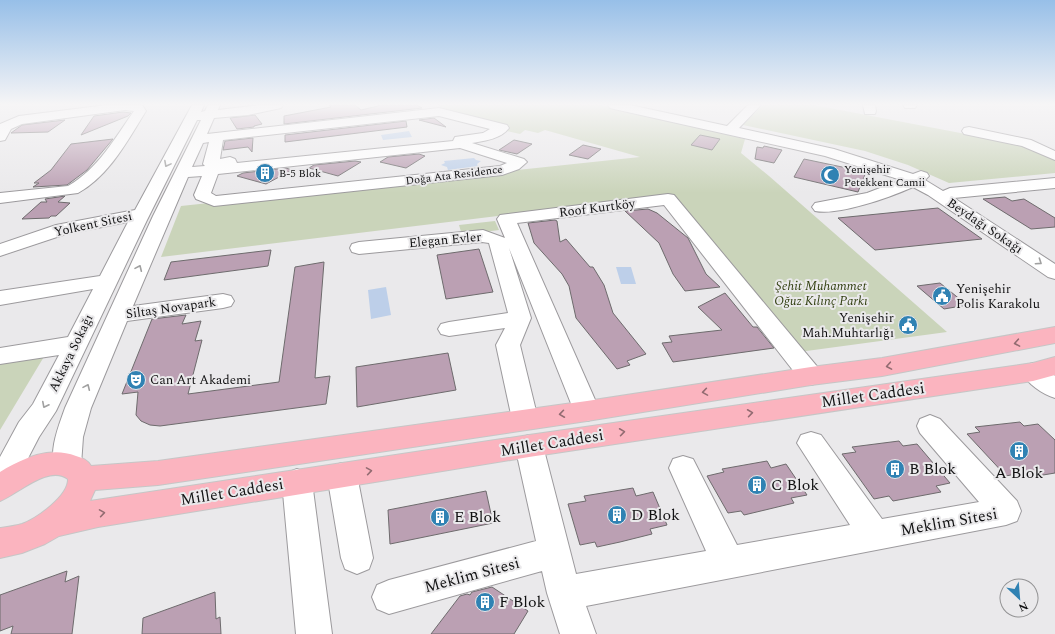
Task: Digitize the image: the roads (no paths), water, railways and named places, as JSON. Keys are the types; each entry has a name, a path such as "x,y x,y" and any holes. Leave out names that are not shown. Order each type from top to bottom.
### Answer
{"main road":[{"name":"Millet Caddesi","path":"50,524 98,513 342,475 527,433 587,410 811,376 882,367 1055,336"},
{"name":"Millet Caddesi","path":"0,488 12,478 30,470 45,465 59,463 75,472 158,473 527,433 1044,369"},
{"path":"0,543 36,533 64,513 75,501 81,489 75,472"}],"street":[{"path":"0,198 72,190 83,184 97,172 124,135"},
{"name":"Akkaya Sokağı","path":"0,484 30,430 43,411 139,217 195,135"},
{"path":"225,135 212,136 211,164 486,137 490,135"},
{"name":"Beydağı Sokağı","path":"759,135 829,152 918,178 950,193 1055,259"},
{"path":"989,135 1026,143 1055,156"},
{"name":"Akkaya Sokağı","path":"75,472 69,437 78,408 182,173 212,136"},
{"name":"Doğa Ata Residence","path":"182,173 461,144 518,162 514,166 502,170 214,201 202,195 212,170"},
{"name":"Beydağı Sokağı","path":"918,178 934,192 1055,273"},
{"path":"820,207 850,204 897,189 918,178"},
{"path":"950,193 1055,183"},
{"name":"Roof Kurtköy","path":"587,410 506,219 668,199 811,376"},
{"path":"139,217 162,216"},
{"name":"Yolkent Sitesi","path":"0,250 62,229 139,217"},
{"name":"Elegan Evler","path":"359,248 483,236 497,240 520,318"},
{"path":"0,298 107,281"},
{"name":"Siltaş Novapark","path":"119,315 223,301"},
{"path":"449,329 520,318"},
{"path":"520,318 508,344 554,552 564,593 578,634"},
{"path":"0,356 76,344"},
{"path":"1044,369 1055,389"},
{"name":"Meklim Sitesi","path":"564,593 1006,511 930,426"},
{"path":"811,443 875,535"},
{"path":"683,468 728,562"},
{"path":"342,475 358,558"},
{"path":"297,482 314,634"},
{"name":"Meklim Sitesi","path":"389,597 554,552"}],"water":[{"path":"381,135 411,135 412,137 383,140"},
{"path":"474,158 481,161 477,164 478,166 448,170 447,167 441,165 445,163 444,161"},
{"path":"616,267 631,267 636,284 621,284"},
{"path":"386,287 391,315 371,319 368,290"}],"place":[{"name":"B-5 Blok","path":"265,173"},
{"name":"Yenişehir Petekkent Camii","path":"830,175"},
{"name":"Yenişehir Polis Karakolu","path":"942,296"},
{"name":"Yenişehir Mah.Muhtarlığı","path":"908,325"},
{"name":"Can Art Akademi","path":"136,380"},
{"name":"A Blok","path":"1019,451"},
{"name":"B Blok","path":"895,469"},
{"name":"C Blok","path":"757,485"},
{"name":"D Blok","path":"617,515"},
{"name":"E Blok","path":"440,517"},
{"name":"F Blok","path":"485,602"}],"park label":[{"name":"Şehit Muhammet Oğuz Kılınç Parkı","path":"821,294"}]}
